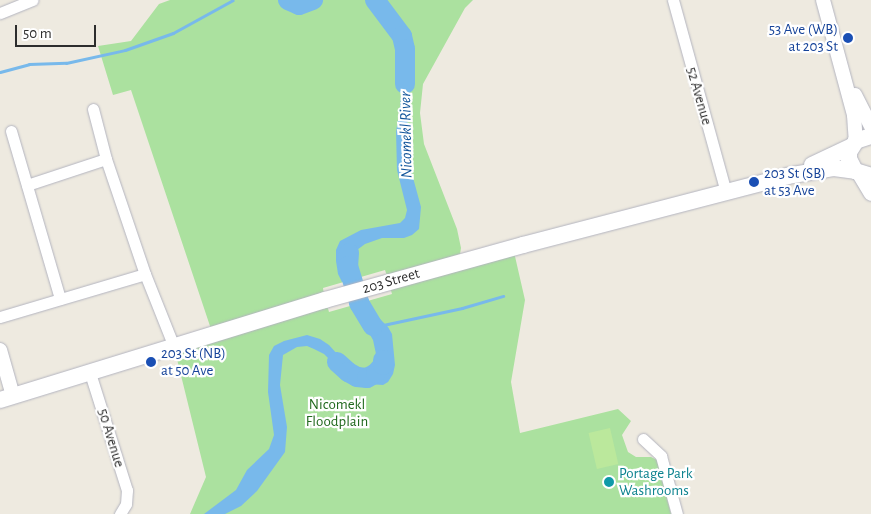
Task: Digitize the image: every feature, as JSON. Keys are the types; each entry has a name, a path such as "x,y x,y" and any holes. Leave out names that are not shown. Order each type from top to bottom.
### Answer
{"main road":[{"name":"203 Street","path":"787,176 860,141"},
{"path":"860,141 849,159 862,174"},
{"name":"203 Street","path":"7,398 389,282 787,176 834,168 862,174"}],"street":[{"path":"0,13 32,0"},
{"name":"52 Avenue","path":"673,0 726,192"},
{"path":"823,0 843,70 860,141"},
{"path":"843,70 871,126"},
{"path":"93,109 106,159 145,274 174,346"},
{"path":"11,130 60,299"},
{"path":"27,184 106,159"},
{"path":"862,174 871,194"},
{"path":"0,317 145,274"},
{"path":"0,350 7,398"},
{"name":"50 Avenue","path":"90,372 127,490 123,509"},
{"path":"643,439 661,456 676,514"}],"green space":[{"path":"170,0 473,0 465,8 423,84 420,113 424,144 457,229 461,248 460,254 387,276 385,270 323,288 324,295 211,329 131,90 113,95 98,46 131,41 159,4"},
{"name":"Nicomekl Floodplain","path":"514,252 525,300 511,382 520,433 618,409 631,421 622,435 628,452 636,457 651,457 657,460 671,514 190,514 206,477 175,351 327,305 329,312 392,294 390,287"},
{"path":"610,428 618,464 597,469 589,433"}],"water":[{"path":"411,53 406,152 421,207 419,229 412,235 404,238 382,238 365,244 357,250 353,260 357,278 342,282 338,274 336,261 336,250 340,241 361,230 400,223 405,218 407,210 397,170 396,132 404,58"},
{"path":"367,301 371,310 388,327 392,334 395,365 393,374 388,382 383,385 368,384 363,371 372,369 375,365 376,354 373,340 353,305"},
{"path":"307,335 320,339 329,345 348,366 356,371 361,383 345,375 324,354 307,346 297,347 283,355 280,385 287,427 285,452 257,491 241,506 225,514 204,514 236,490 247,470 269,449 274,435 268,392 269,355 274,346 284,341"}],"waterway":[{"path":"0,72 29,64 66,63 125,50 173,33 233,0"},
{"name":"Nicomekl River","path":"288,0 299,5 313,0"},
{"name":"Nicomekl River","path":"375,0 402,36 405,49 405,84"},
{"name":"Nicomekl River","path":"349,253 348,266 359,303 373,326"},
{"path":"383,325 462,308 503,296"},
{"name":"Nicomekl River","path":"337,362 357,377 367,378 376,373 383,365 383,360"}],"place":[{"name":"53 Ave (WB) at 203 St","path":"848,38"},
{"name":"203 St (SB) at 53 Ave","path":"754,182"},
{"name":"203 St (NB) at 50 Ave","path":"151,362"},
{"name":"Portage Park Washrooms","path":"609,482"}]}
